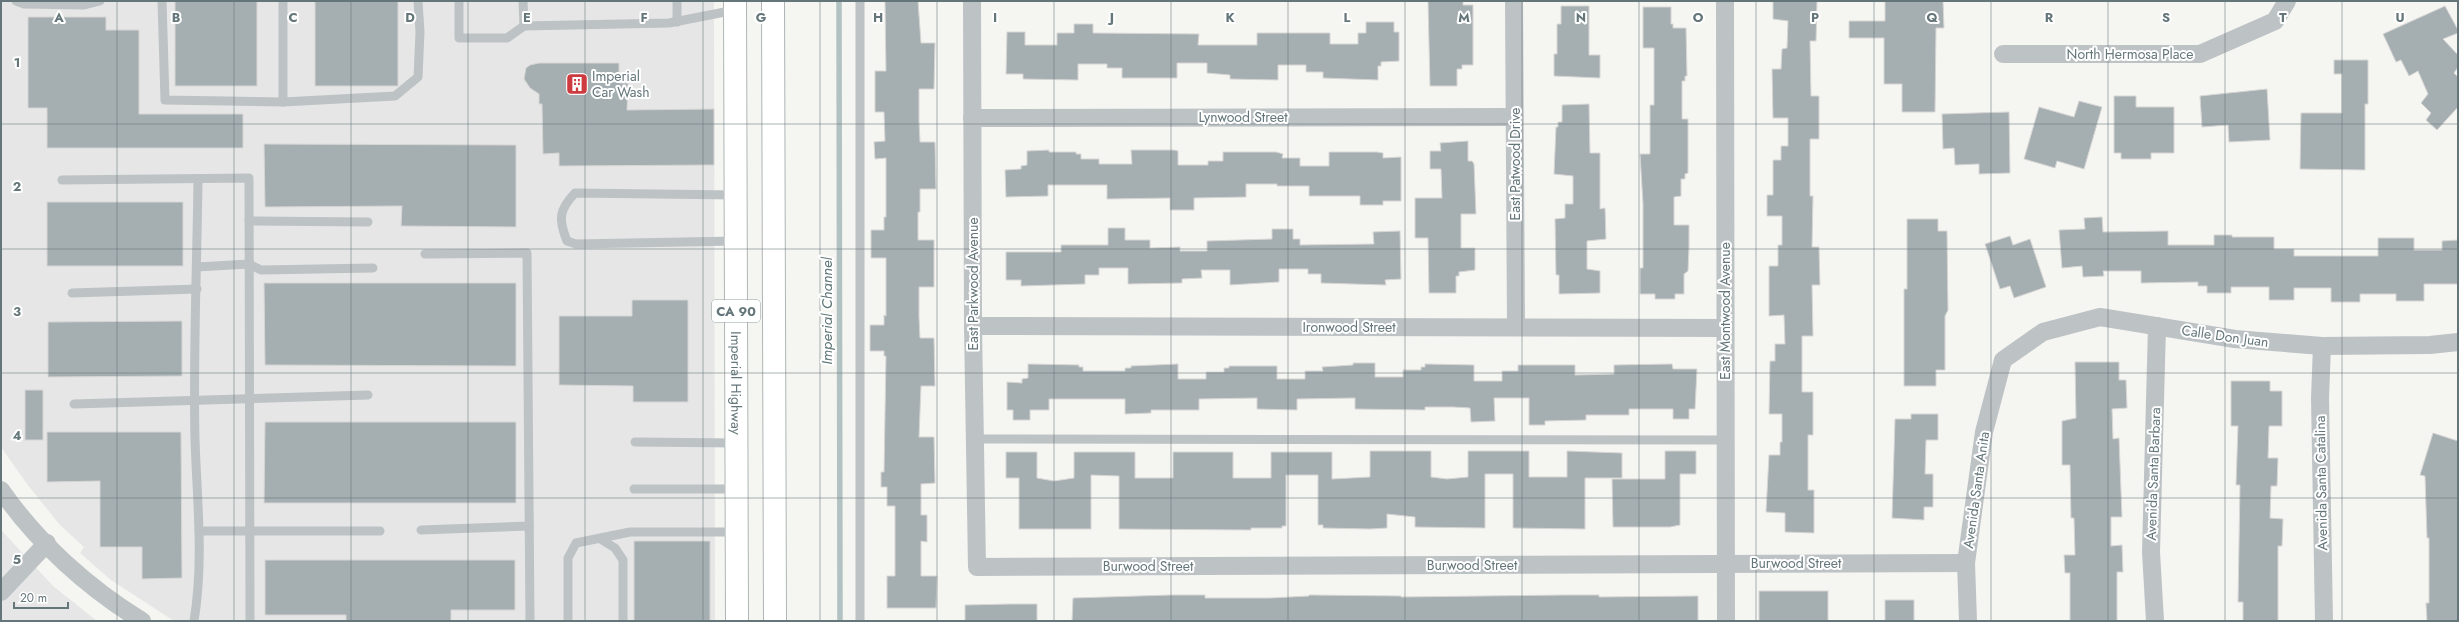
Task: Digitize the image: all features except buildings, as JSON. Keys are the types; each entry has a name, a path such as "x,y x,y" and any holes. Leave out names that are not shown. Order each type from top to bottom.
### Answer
{"main road":[{"name":"CA 90","path":"773,1 775,621"},
{"name":"Imperial Highway","path":"735,5 737,621"}],"street":[{"name":"East Parkwood Avenue","path":"972,1 973,326 977,567"},
{"name":"East Patwood Drive","path":"1514,1 1516,327"},
{"name":"East Montwood Avenue","path":"1725,1 1726,621"},
{"name":"North Hermosa Place","path":"2003,54 2200,54 2275,21 2287,1"},
{"name":"Lynwood Street","path":"972,118 1515,116"},
{"name":"Calle Don Juan","path":"2003,360 2043,332 2100,318 2235,339 2322,346 2430,345 2458,342"},
{"name":"Ironwood Street","path":"973,326 1726,328"},
{"name":"Avenida Santa Barbara","path":"2154,621 2151,552 2157,326"},
{"name":"Avenida Santa Catalina","path":"2322,346 2320,398 2324,621"},
{"name":"Avenida Santa Anita","path":"1968,621 1966,563 1984,432 2003,360"},
{"path":"1,490 10,504 74,572 120,607 142,621"},
{"path":"1,592 47,543"},
{"name":"Burwood Street","path":"977,567 1966,563"}],"lane":[{"path":"16,1 24,4 84,5 100,1"},
{"path":"162,1 165,100 283,102 396,96 418,77 420,32 418,1"},
{"path":"283,1 283,102"},
{"path":"459,1 459,38 507,38 524,26 676,22 735,5"},
{"path":"523,1 524,26"},
{"path":"676,22 678,1"},
{"path":"860,1 860,621"},
{"path":"62,180 249,178 250,621"},
{"path":"194,621 199,594 199,531 195,400 198,179"},
{"path":"736,195 575,193 563,205 561,226 567,241 576,244 736,241"},
{"path":"249,221 368,222"},
{"path":"425,254 527,253 530,621"},
{"path":"197,267 249,264 261,270 373,268"},
{"path":"72,293 197,289"},
{"path":"74,404 368,395"},
{"path":"975,439 1726,440"},
{"path":"635,442 737,443"},
{"path":"634,489 737,488"},
{"path":"421,530 529,526"},
{"path":"199,531 380,531"},
{"path":"568,621 568,558 576,543 602,540 630,532 737,532"},
{"path":"602,540 615,548 623,560 624,621"}],"shaded area":[{"path":"1,1 714,1 715,621 174,621 111,580 80,553 84,547 60,525 27,484 1,447"},
{"path":"1,530 53,586 97,621 1,621"}],"waterway":[{"name":"Imperial Channel","path":"839,1 840,621"}],"place":[{"name":"Imperial Car Wash","path":"577,84"}]}
